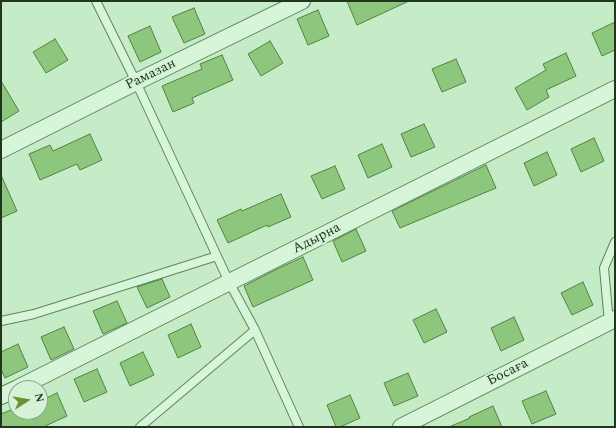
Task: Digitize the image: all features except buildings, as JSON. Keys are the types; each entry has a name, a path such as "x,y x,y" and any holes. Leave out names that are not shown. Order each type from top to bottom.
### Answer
{"street":[{"name":"Рамазан","path":"1,150 302,1"},
{"name":"Адырна","path":"33,380 615,89"},
{"name":"Босаға","path":"401,427 613,320"}],"lane":[{"path":"96,1 136,82 229,282 255,330 299,427"},
{"path":"613,320 608,312 604,268 615,242"},
{"path":"1,321 34,314 217,256"},
{"path":"140,427 255,330"}]}
